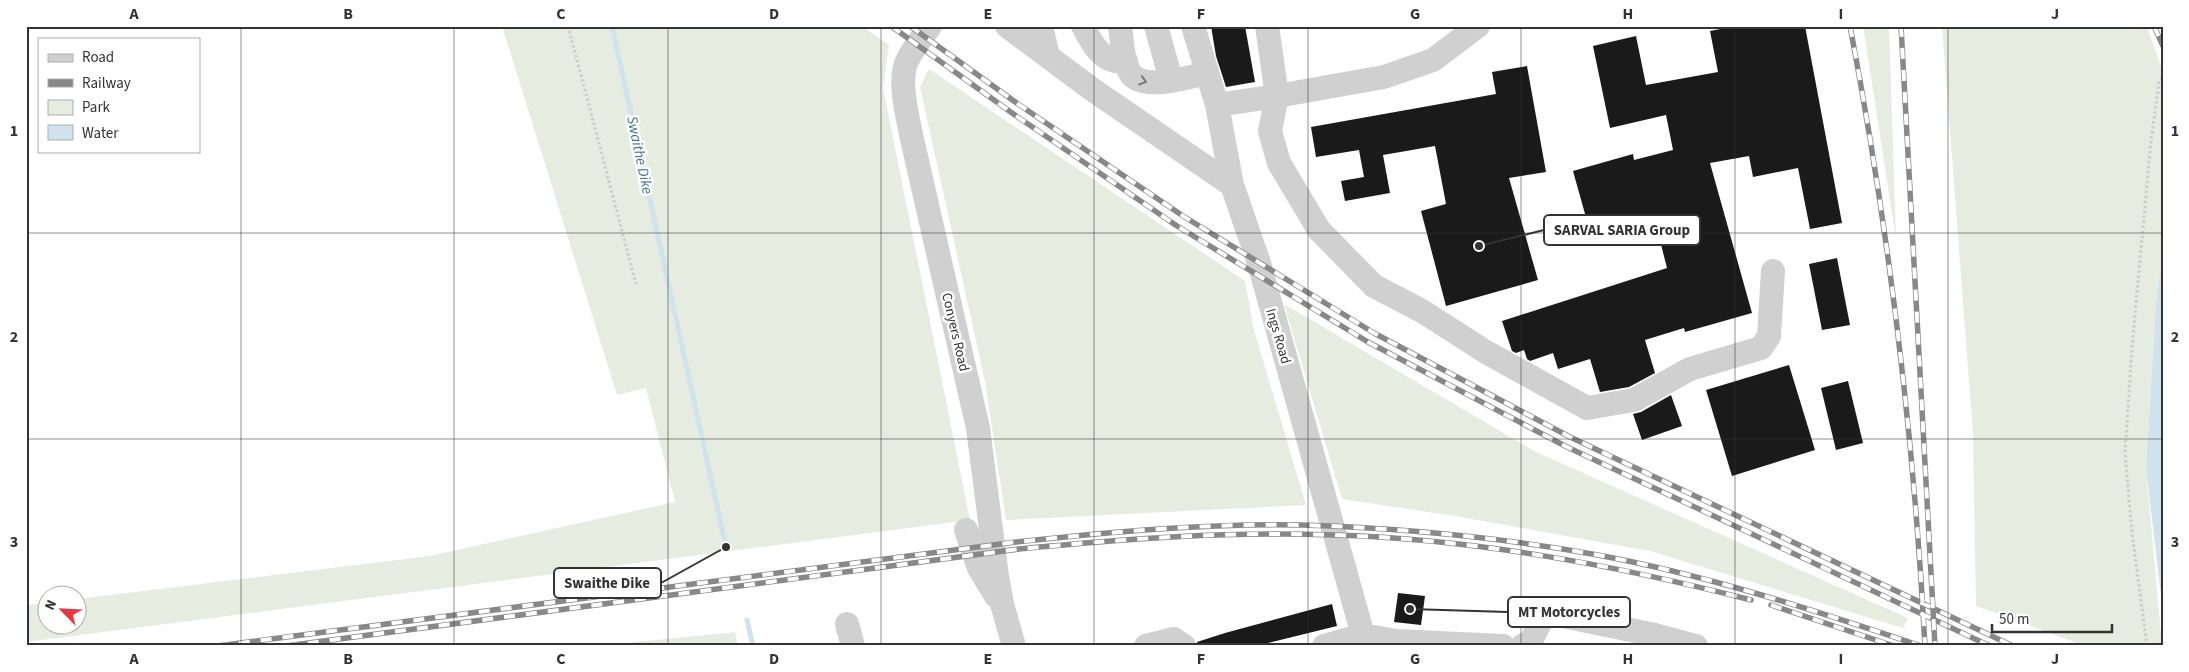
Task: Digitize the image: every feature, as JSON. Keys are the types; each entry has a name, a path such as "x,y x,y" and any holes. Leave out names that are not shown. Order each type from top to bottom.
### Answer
{"street":[{"name":"Conyers Road","path":"930,26 907,59 904,70 904,98 978,428 1002,604 1014,646"},
{"path":"1007,26 1093,90 1232,185"},
{"path":"1041,26 1048,56"},
{"path":"1083,26 1097,50 1116,63 1126,61"},
{"path":"1120,26 1128,70 1134,78 1144,83 1153,84 1207,73"},
{"path":"1156,26 1170,80"},
{"name":"Ings Road","path":"1193,26 1217,105 1232,185 1259,263 1364,641"},
{"path":"1267,26 1277,96 1270,131 1279,163 1319,230 1374,286 1422,311 1486,352 1587,408 1634,400 1690,369 1761,348 1769,336 1773,271"},
{"path":"1217,105 1384,77 1433,60 1478,26"},
{"path":"966,530 978,568 1002,604"},
{"path":"1522,646 1531,641 1543,617 1553,614 1655,635 1696,646"},
{"path":"1146,646 1174,639 1184,646"},
{"path":"1324,646 1364,641 1503,646"}],"path":[{"path":"568,26 636,284"},
{"path":"2147,646 2132,533 2125,452 2132,346 2150,141 2159,83 2163,75"}],"green space":[{"path":"502,26 862,26 889,45 883,88 970,520 88,634 88,598 430,556 675,502 646,388 617,395"},
{"path":"1863,26 1889,26 1896,239"},
{"path":"1942,26 2127,26 2130,30 2138,26 2147,26 2163,73 2163,252 2156,302 2146,468 2162,646 2085,646 1976,606 1973,433"},
{"path":"929,69 1245,281 1254,330 1306,505 1006,520 985,382 920,87"},
{"path":"1284,304 1534,451 1908,618 1903,628 1650,551 1455,516 1342,499"},
{"path":"38,604 38,634 88,634 26,642 26,605"},
{"path":"735,632 738,646 597,646"}],"water":[{"path":"2163,252 2163,613 2146,468 2156,302"}],"building":[{"path":"1211,26 1245,26 1255,82 1226,87 1216,56"},
{"path":"1736,26 1805,26 1842,223 1810,229 1798,168 1753,177 1749,156 1710,163 1752,313 1685,332 1684,328 1645,340 1655,373 1629,387 1600,392 1590,359 1558,369 1553,353 1530,361 1527,359 1524,350 1516,353 1512,351 1502,321 1667,268 1657,229 1594,246 1573,171 1633,154 1634,160 1673,150 1666,115 1610,128 1593,46 1636,36 1646,85 1718,72 1710,31"},
{"path":"1527,66 1546,172 1509,178 1538,280 1446,306 1421,211 1446,204 1435,146 1383,155 1390,193 1345,201 1341,181 1364,177 1359,150 1316,157 1311,127 1496,94 1492,72"},
{"path":"1837,258 1850,325 1822,330 1809,264"},
{"path":"1789,365 1815,450 1732,476 1706,390"},
{"path":"1848,381 1863,443 1836,450 1821,388"},
{"path":"1671,395 1682,426 1642,440 1633,414 1641,412"},
{"path":"1398,593 1425,596 1421,625 1394,622"},
{"path":"1332,604 1337,626 1256,646 1198,646 1197,642 1225,633"}],"waterway":[{"name":"Swaithe Dike","path":"612,26 726,547"},
{"name":"Swaithe Dike","path":"747,620 753,646"}],"railway":[{"path":"891,26 1012,113 1177,226 1368,342 1565,446 1990,646"},
{"path":"910,26 1018,104 1183,216 1374,333 1570,437 2013,646"},
{"path":"1850,26 1877,180 1898,335 1914,490 1925,646"},
{"path":"1901,26 1935,646"},
{"path":"2154,26 2163,46"},
{"path":"217,646 1016,542 1159,529 1231,525 1338,526 1411,531 1520,543 1592,554 1717,582 1799,606 1921,646"},
{"path":"286,646 1019,549 1137,539 1215,535 1333,535 1439,542 1492,548 1596,565 1751,600"},
{"path":"1771,605 1894,646"}],"place":[{"name":"SARVAL SARIA Group","path":"1479,246"},
{"name":"Swaithe Dike","path":"726,547"},
{"name":"MT Motorcycles","path":"1410,609"}]}
